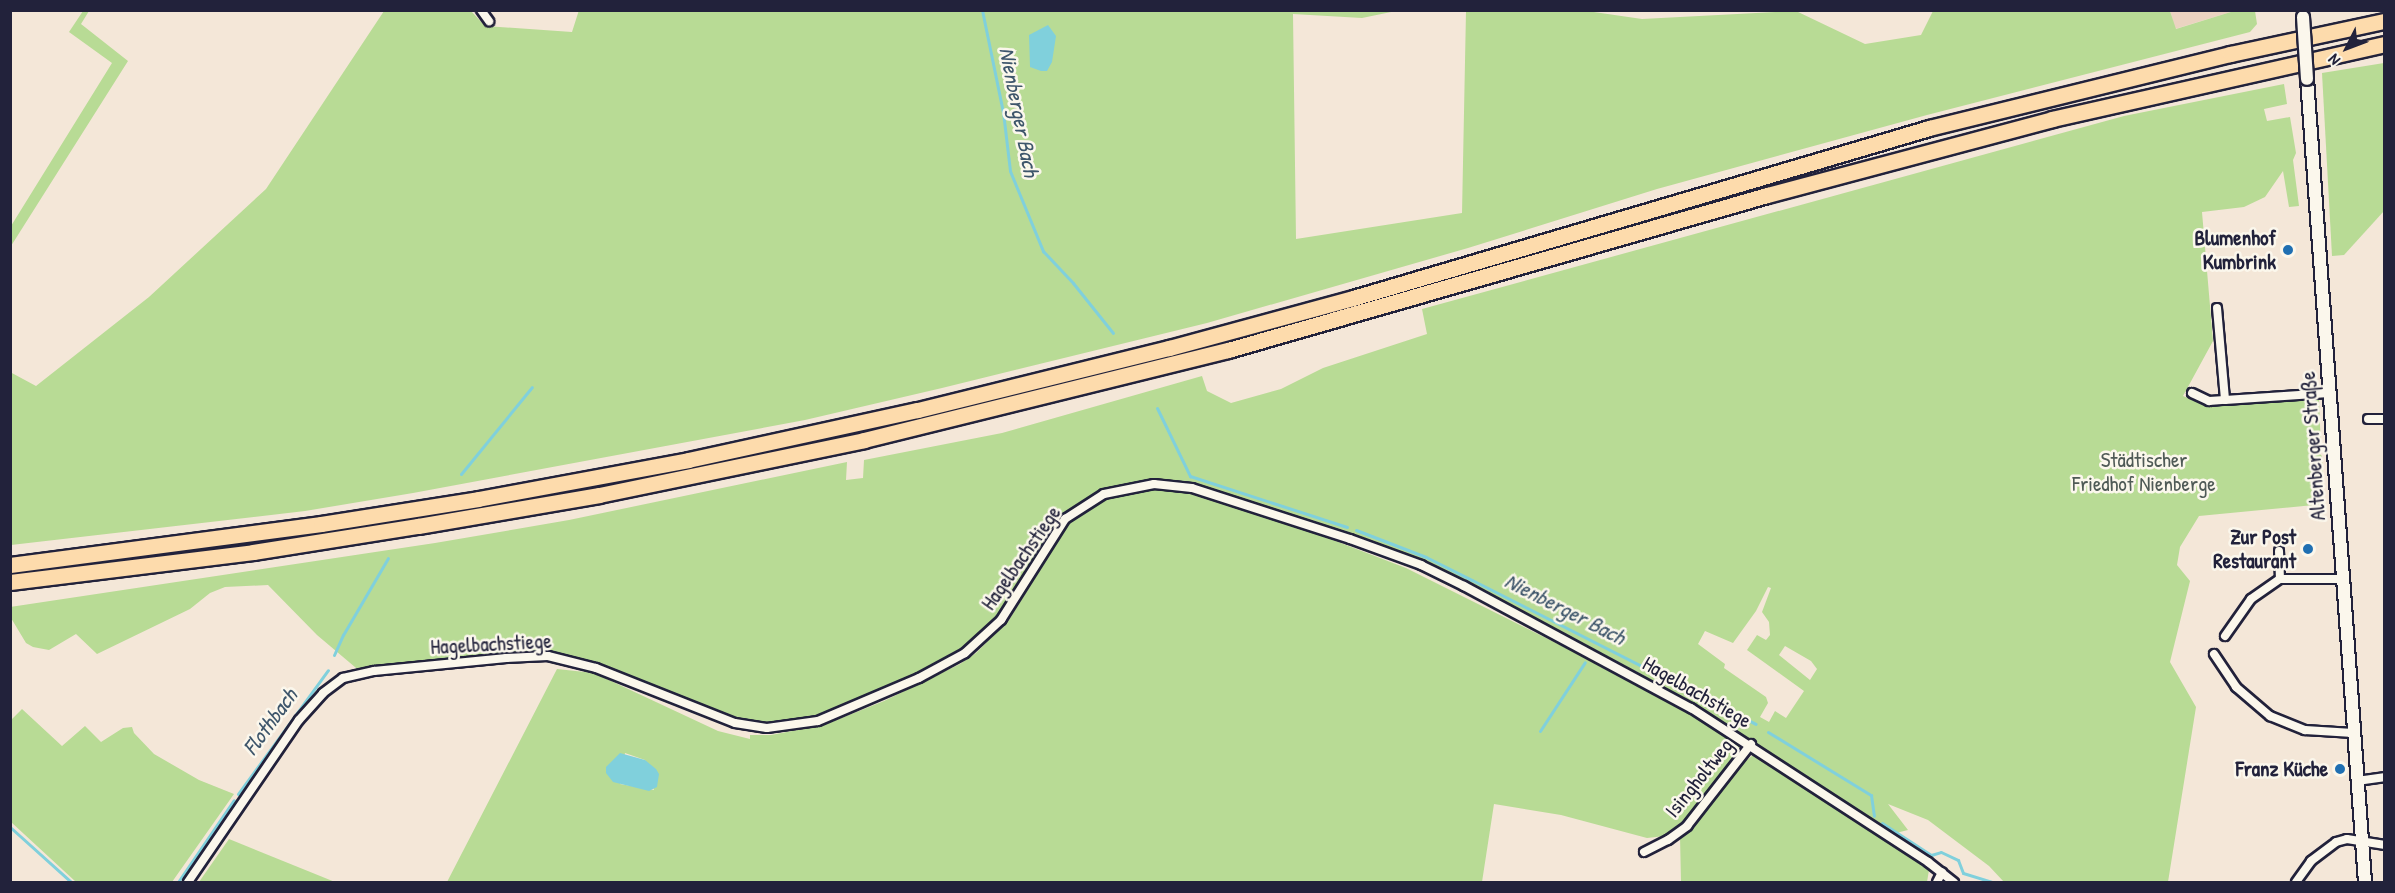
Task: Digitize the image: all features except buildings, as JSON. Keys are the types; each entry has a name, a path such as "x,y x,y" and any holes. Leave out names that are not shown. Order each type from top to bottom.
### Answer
{"highway":[{"path":"10,565 158,547 411,510 611,475 863,423 1047,380 1254,326 1929,128 2230,54 2385,21"},
{"path":"10,582 254,552 418,526 621,490 858,442 1228,350 1767,195 2052,119 2385,44"}],"main road":[{"name":"Altenberger Straße","path":"2302,14 2365,882"}],"street":[{"path":"481,10 489,21"},
{"path":"2217,308 2225,400"},
{"path":"2192,393 2209,401 2329,393"},
{"path":"2368,419 2385,419"},
{"name":"Hagelbachstiege","path":"188,882 299,720 323,693 343,678 374,671 548,656 596,668 735,723 767,728 818,720 919,678 965,653 1001,620 1065,519 1104,494 1154,484 1192,488 1350,539 1421,565 1617,666 1751,744 1954,882"},
{"path":"2279,551 2280,579"},
{"path":"2225,636 2251,599 2280,579 2342,579"},
{"path":"2214,654 2236,687 2270,716 2305,730 2353,733"},
{"name":"Isingholtweg","path":"1644,852 1668,840 1687,826 1751,744"},
{"path":"2357,781 2385,777"},
{"path":"2296,882 2310,861 2342,839 2385,845"},
{"path":"1936,882 1942,872"}],"shaded area":[{"path":"2170,10 2234,11 2175,29"}],"green space":[{"path":"579,10 1396,11 1362,18 1293,14 1296,239 1462,213 1466,11 1587,11 1642,19 1796,11 1865,44 1921,35 1933,11 2170,11 2176,29 2234,11 2255,11 2257,24 2250,32 1927,115 1657,189 1468,248 1207,323 805,420 305,511 11,545 10,372 36,386 149,297 266,189 384,11 471,11 485,26 572,32"},
{"path":"83,11 89,11 81,24 128,61 11,246 11,226 112,63 69,32"},
{"path":"2384,63 2384,211 2344,255 2332,256 2322,73"},
{"name":"Städtischer Friedhof Nienberge","path":"2284,84 2287,104 2264,109 2267,121 2290,117 2296,153 2293,160 2299,206 2289,207 2283,171 2265,197 2244,207 2202,212 2213,341 2183,396 2203,404 2319,398 2321,451 2319,453 2322,456 2324,504 2199,516 2180,547 2177,565 2190,581 2170,662 2196,707 2168,882 2004,882 1989,866 1928,820 1888,804 1908,830 1892,834 1759,745 1643,675 1440,571 1175,484 1121,489 1065,519 1008,610 965,653 836,714 759,727 596,668 548,656 362,673 317,635 268,585 225,587 210,593 190,609 97,654 76,634 49,650 33,647 26,643 11,618 10,607 435,543 569,520 847,462 846,480 863,478 864,460 1002,433 1202,376 1207,391 1231,403 1281,389 1323,368 1427,334 1422,309 2124,116","holes":["1768,587 1771,588 1762,612 1769,622 1770,635 1766,640 1757,635 1747,650 1804,691 1786,718 1775,711 1769,722 1760,717 1768,703 1766,697 1724,668 1725,664 1698,644 1705,631 1733,643 1756,611","1785,646 1811,661 1817,669 1810,680 1779,655"]},
{"path":"1178,487 1247,507 1406,568 1596,663 1681,709 1740,746 1734,759 1690,816 1665,836 1647,838 1561,815 1494,804 1482,882 447,882 557,669 594,673 718,731 750,739 750,735 771,735 824,725 884,701 960,664 976,653 1009,620 1070,522 1095,503 1129,489","holes":["625,753 645,760 654,790 620,784"]},
{"path":"22,709 62,746 85,726 101,742 123,728 132,727 134,733 154,754 199,780 234,794 172,882 76,882 11,822 11,720"},
{"path":"1753,755 1929,870 1927,882 1681,882 1680,836 1697,823 1742,764"},
{"path":"229,839 335,882 199,882"}],"water":[{"path":"1048,25 1056,36 1052,62 1047,71 1041,71 1030,67 1029,35"},
{"path":"620,753 645,760 656,769 659,774 657,787 649,791 613,782 606,773 606,767"}],"waterway":[{"name":"Nienberger Bach","path":"982,10 1003,112 1010,171 1043,251 1073,283 1113,333"},
{"name":"Flothbach","path":"461,474 532,387"},
{"name":"Nienberger Bach","path":"1157,408 1190,476 1347,527"},
{"name":"Nienberger Bach","path":"1356,530 1426,557 1756,724"},
{"name":"Flothbach","path":"334,655 343,635 388,558"},
{"path":"1540,731 1585,662"},
{"name":"Flothbach","path":"238,794 328,670"},
{"name":"Nienberger Bach","path":"1768,732 1871,795 1874,816"},
{"name":"Flothbach","path":"178,882 234,800"},
{"name":"Nienberger Bach","path":"1882,823 1931,855 1941,852 1958,860 1963,873 1993,882"},
{"name":"Flothbach","path":"10,827 71,882"}],"place":[{"name":"Blumenhof Kumbrink","path":"2288,250"},
{"name":"Zur Post Restaurant","path":"2308,549"},
{"name":"Franz Küche","path":"2340,769"}]}
